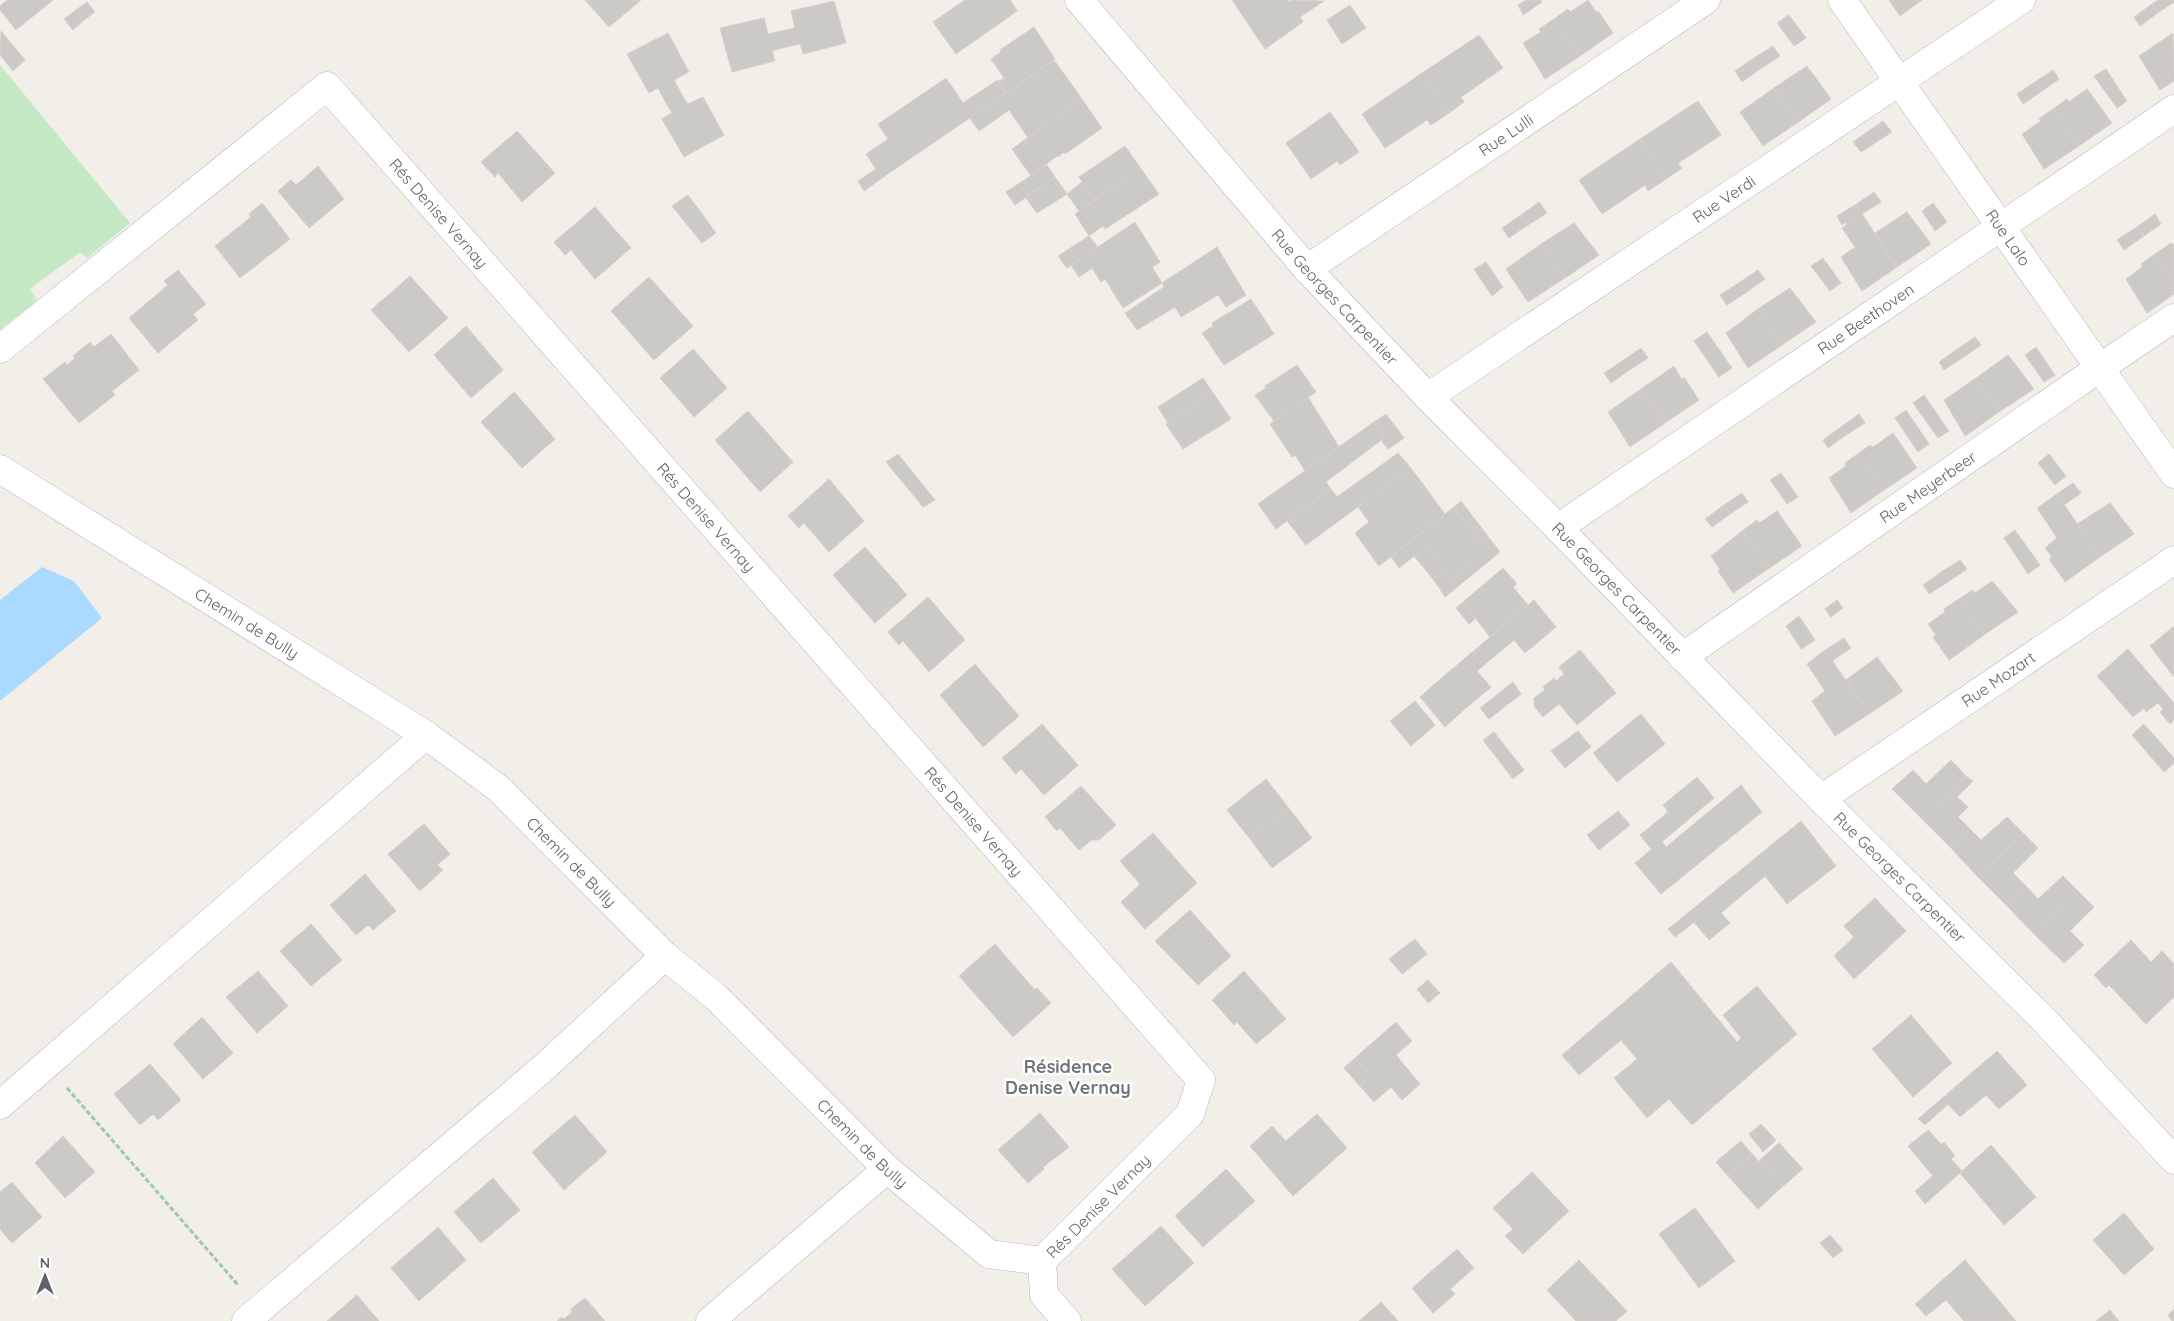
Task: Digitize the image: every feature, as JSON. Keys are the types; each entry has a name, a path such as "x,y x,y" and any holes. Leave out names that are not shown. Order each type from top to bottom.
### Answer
{"street":[{"name":"Rue Georges Carpentier","path":"1079,0 1307,269 1428,397 1821,799 2045,1021 2174,1160"},
{"name":"Rue Lulli","path":"1307,269 1706,0"},
{"name":"Rue Lalo","path":"1842,0 2174,474"},
{"name":"Rue Verdi","path":"1428,397 2021,0"},
{"name":"Rés Denise Vernay","path":"0,349 327,86 1201,1080 1190,1114 1042,1261"},
{"name":"Rue Beethoven","path":"1558,528 2174,109"},
{"name":"Rue Meyerbeer","path":"1682,657 2098,368 2174,318"},
{"name":"Chemin de Bully","path":"0,469 426,735 498,788 665,956 716,998 887,1169 989,1254 1042,1261"},
{"name":"Rue Mozart","path":"1821,799 2174,560"},
{"path":"0,1105 426,735"},
{"path":"252,1315 541,1070 665,956"},
{"path":"710,1321 887,1169"},
{"path":"1042,1261 1044,1296 1067,1321"}],"path":[{"path":"47,1064 252,1315"}],"green space":[{"path":"0,65 130,223 87,258 80,252 30,289 37,300 0,330"}],"water":[{"path":"42,567 74,581 102,618 0,701 0,600"}],"building":[{"path":"7,0 53,0 16,30 0,10 0,6"},
{"path":"585,0 641,0 609,27"},
{"path":"965,0 1010,0 1017,11 956,54 933,22"},
{"path":"1232,0 1324,1 1300,17 1303,22 1265,49"},
{"path":"1526,0 1541,0 1542,2 1523,15 1518,5"},
{"path":"1588,0 1613,33 1580,56 1554,19 1568,9 1570,12"},
{"path":"1889,0 1922,0 1900,16"},
{"path":"2158,0 2174,0 2174,2 2159,12 2152,4"},
{"path":"834,1 846,43 803,54 800,44 786,47 772,51 775,61 732,72 720,28 764,18 768,34 795,28 791,11"},
{"path":"87,2 95,12 84,20 76,10"},
{"path":"2152,4 2159,12 2140,26 2134,17"},
{"path":"1350,5 1366,28 1342,44 1327,20"},
{"path":"76,10 84,20 73,30 64,19"},
{"path":"1789,15 1806,38 1794,46 1777,23"},
{"path":"1554,19 1580,56 1545,79 1523,43 1541,32 1539,29"},
{"path":"1034,27 1055,59 1006,93 998,82 1004,78 991,59 1001,52 1000,50"},
{"path":"1,31 25,60 13,71 0,55"},
{"path":"668,33 689,72 674,80 681,93 688,104 703,97 724,135 684,157 662,119 672,113 658,88 649,93 627,54"},
{"path":"2173,33 2174,81 2160,90 2139,56"},
{"path":"1479,35 1503,68 1461,97 1464,102 1449,113 1422,73"},
{"path":"1773,46 1780,56 1760,69 1754,58"},
{"path":"1754,58 1760,69 1742,82 1735,71"},
{"path":"1054,60 1082,99 1028,138 1009,110 979,131 970,118"},
{"path":"1807,66 1831,99 1797,123 1774,88"},
{"path":"2106,69 2127,101 2117,108 2094,76"},
{"path":"2053,70 2059,79 2042,91 2035,82"},
{"path":"1422,73 1449,113 1431,125 1427,120 1385,148 1362,114"},
{"path":"946,78 963,103 998,80 1006,93 882,178 866,154 888,139 878,124"},
{"path":"2035,82 2042,91 2023,104 2017,94"},
{"path":"1774,88 1797,123 1763,146 1740,112"},
{"path":"2087,89 2112,123 2079,146 2053,109 2067,99 2069,102"},
{"path":"1082,99 1102,128 1065,154 1064,152 1057,156 1031,176 1012,149"},
{"path":"1698,101 1721,135 1678,163 1682,168 1666,179 1640,139"},
{"path":"2053,109 2079,146 2044,169 2022,134 2041,121 2039,119"},
{"path":"1330,112 1359,152 1340,165 1337,161 1311,179 1286,143"},
{"path":"1883,121 1892,132 1861,152 1853,142"},
{"path":"517,131 555,173 522,202 498,173 495,177 481,162"},
{"path":"1640,139 1666,179 1648,191 1645,185 1602,214 1579,180"},
{"path":"1125,146 1141,169 1095,200 1079,177"},
{"path":"1047,165 1055,177 1015,205 1006,192"},
{"path":"318,166 344,199 309,228 278,191 291,180 296,185"},
{"path":"876,169 882,178 864,191 858,181"},
{"path":"1141,169 1159,194 1105,229 1103,226 1089,236 1075,214"},
{"path":"1055,177 1067,194 1037,213 1026,198"},
{"path":"1082,182 1095,200 1079,211 1067,194"},
{"path":"1874,192 1881,202 1862,214 1855,205"},
{"path":"688,195 716,233 702,243 672,206"},
{"path":"1539,202 1547,213 1528,225 1521,215"},
{"path":"262,203 290,239 240,278 215,246 251,217 249,214"},
{"path":"1933,203 1947,222 1935,231 1922,211"},
{"path":"1855,205 1862,214 1846,225 1845,222 1842,225 1837,216"},
{"path":"595,207 631,248 595,279 571,250 565,255 554,242"},
{"path":"1907,212 1931,244 1897,267 1875,233"},
{"path":"1862,214 1897,267 1862,291 1841,257 1855,247 1842,228"},
{"path":"2155,214 2161,224 2144,236 2137,227"},
{"path":"1521,215 1528,225 1509,238 1502,228"},
{"path":"1135,222 1160,262 1152,267 1162,283 1123,308 1105,279 1101,282 1092,268 1079,277 1071,265"},
{"path":"1574,223 1599,255 1565,278 1541,244"},
{"path":"2137,227 2144,236 2124,250 2117,240"},
{"path":"1089,236 1098,247 1067,268 1058,256"},
{"path":"2171,243 2174,245 2174,281 2155,254"},
{"path":"1541,244 1565,278 1528,302 1506,269"},
{"path":"1217,247 1246,295 1226,307 1218,295 1181,317 1175,307 1137,330 1125,313 1164,287 1162,283"},
{"path":"2155,254 2174,281 2174,294 2147,313 2126,279 2142,267 2141,264"},
{"path":"1823,258 1841,283 1830,291 1811,266"},
{"path":"1486,262 1503,287 1492,296 1474,269"},
{"path":"178,270 206,304 193,314 198,320 158,353 129,318 168,285 164,281"},
{"path":"1758,270 1765,279 1747,292 1740,282"},
{"path":"410,276 448,318 409,352 371,310"},
{"path":"649,277 693,326 654,360 611,311"},
{"path":"1740,282 1747,292 1727,305 1720,295"},
{"path":"1790,288 1816,322 1782,345 1758,309"},
{"path":"1251,299 1274,334 1224,365 1202,333 1213,326 1212,323"},
{"path":"1758,309 1782,345 1748,368 1726,333"},
{"path":"466,326 503,370 471,398 434,355"},
{"path":"1707,332 1732,368 1719,377 1694,341"},
{"path":"111,334 139,370 112,391 115,395 79,423 43,379 65,362 67,365 75,358 73,356 90,342 94,347"},
{"path":"1975,337 1981,345 1962,358 1956,350"},
{"path":"2036,347 2055,375 2044,382 2025,355"},
{"path":"1641,348 1648,358 1628,371 1622,361"},
{"path":"693,349 727,388 694,417 660,378"},
{"path":"1956,350 1962,358 1944,370 1939,362"},
{"path":"2008,355 2034,389 1999,412 1976,378"},
{"path":"1622,361 1628,371 1611,383 1604,373"},
{"path":"1297,365 1316,392 1274,421 1255,395 1266,388 1265,386"},
{"path":"1674,366 1682,380 1684,377 1699,400 1665,423 1641,389"},
{"path":"1203,378 1213,393 1168,423 1158,407"},
{"path":"1976,378 1999,412 1965,436 1944,400"},
{"path":"1641,389 1665,423 1630,447 1608,412"},
{"path":"514,392 555,439 522,468 481,422"},
{"path":"1213,393 1231,419 1183,449 1166,424"},
{"path":"1924,395 1949,431 1938,438 1913,403"},
{"path":"1308,397 1339,447 1305,471 1295,455 1292,457 1270,424"},
{"path":"1906,410 1929,444 1918,452 1895,418"},
{"path":"748,411 793,462 760,492 715,440"},
{"path":"1386,414 1404,438 1388,449 1381,440 1385,437 1374,422"},
{"path":"1859,414 1865,423 1846,435 1841,427"},
{"path":"1374,422 1385,437 1326,482 1331,489 1276,529 1258,504"},
{"path":"1841,427 1846,435 1828,448 1823,440"},
{"path":"1893,433 1917,468 1884,490 1859,453 1870,445 1873,447"},
{"path":"1398,453 1411,468 1306,545 1287,521 1331,489 1337,497"},
{"path":"1859,453 1884,490 1851,513 1829,478 1846,466 1845,463"},
{"path":"898,454 935,500 923,507 886,462"},
{"path":"2049,454 2066,476 2055,485 2038,463"},
{"path":"1411,468 1445,514 1379,566 1355,533 1369,522 1358,507"},
{"path":"1781,473 1798,497 1787,504 1770,480"},
{"path":"829,479 864,521 829,552 804,523 799,528 788,516"},
{"path":"2073,483 2081,493 2064,505 2057,494"},
{"path":"1742,493 1748,502 1730,514 1724,505"},
{"path":"2057,494 2100,557 2065,582 2049,559 2052,557 2045,548 2057,538 2037,508"},
{"path":"1461,501 1487,535 1480,541 1454,507"},
{"path":"2110,503 2134,534 2100,557 2077,524"},
{"path":"1724,505 1730,514 1712,527 1705,519"},
{"path":"1454,507 1480,541 1487,535 1494,544 1440,589 1433,579 1445,570 1427,546 1399,568 1391,557"},
{"path":"1777,511 1802,546 1768,569 1742,531 1757,520 1759,523"},
{"path":"2015,530 2040,565 2028,574 2004,538"},
{"path":"1742,531 1768,569 1733,593 1718,571 1720,569 1711,556"},
{"path":"1494,544 1500,552 1445,597 1440,589"},
{"path":"1427,546 1445,570 1433,579 1414,556"},
{"path":"865,547 907,595 875,623 833,575"},
{"path":"1960,560 1967,569 1948,582 1941,572"},
{"path":"1503,568 1517,584 1513,587 1528,605 1490,637 1463,602"},
{"path":"1941,572 1948,582 1929,594 1923,585"},
{"path":"1992,581 2018,612 1984,635 1959,599 1973,590 1975,593"},
{"path":"928,597 965,640 929,672 903,641 899,645 888,632"},
{"path":"1959,599 1984,635 1949,660 1933,637 1936,635 1928,624 1945,612 1944,609"},
{"path":"1534,600 1556,627 1525,653 1514,640 1477,671 1491,687 1465,709 1438,681"},
{"path":"1837,600 1843,608 1831,617 1825,609"},
{"path":"1463,602 1475,619 1469,624 1456,608"},
{"path":"1799,616 1815,640 1801,649 1786,626"},
{"path":"2174,626 2174,677 2150,646"},
{"path":"1844,638 1851,648 1832,661 1825,650"},
{"path":"2128,649 2174,703 2174,720 2170,724 2160,712 2163,709 2158,703 2146,712 2144,708 2133,717 2097,676"},
{"path":"1580,650 1616,693 1577,725 1559,704 1543,717 1534,706 1534,698 1545,690 1543,687 1554,678 1556,681 1564,674 1559,667"},
{"path":"1825,650 1869,714 1835,736 1812,701 1825,691 1807,664"},
{"path":"1877,657 1903,691 1869,714 1846,680"},
{"path":"975,664 1019,716 983,747 940,695"},
{"path":"1438,681 1465,709 1445,727 1420,697"},
{"path":"1513,682 1521,694 1489,719 1480,708"},
{"path":"1415,701 1435,725 1411,746 1390,721"},
{"path":"1641,714 1665,744 1617,782 1593,753"},
{"path":"1042,724 1078,765 1044,795 1021,769 1016,774 1002,758"},
{"path":"2144,724 2174,758 2174,763 2164,772 2132,735"},
{"path":"1578,731 1591,747 1565,768 1551,751"},
{"path":"1494,732 1524,770 1513,779 1483,740"},
{"path":"1951,760 1966,776 1922,819 1892,789 1913,770 1926,784"},
{"path":"1966,776 1973,781 1957,797 1968,807 1958,817 1970,829 1951,848 1922,819"},
{"path":"1697,777 1714,798 1652,850 1640,835 1668,812 1663,805"},
{"path":"1266,779 1288,807 1250,839 1227,810"},
{"path":"1741,785 1762,812 1661,894 1635,863 1662,841 1666,847"},
{"path":"1081,786 1116,825 1099,840 1092,840 1079,850 1060,828 1057,831 1045,817"},
{"path":"1288,807 1312,838 1272,868 1250,839"},
{"path":"1618,811 1630,825 1599,850 1587,835"},
{"path":"2007,817 2023,833 1978,877 1951,848 1970,829 1981,840"},
{"path":"1801,821 1836,866 1787,904 1765,876 1721,913 1730,923 1709,940 1694,922 1675,937 1668,929"},
{"path":"424,824 450,854 437,865 443,870 420,891 388,854"},
{"path":"1153,833 1197,883 1145,929 1121,902 1140,884 1120,861"},
{"path":"2023,833 2038,848 2013,873 2027,887 2007,906 1978,877"},
{"path":"365,874 396,911 373,930 368,925 356,935 330,905"},
{"path":"2063,876 2079,892 2035,935 2007,906 2027,887 2038,899"},
{"path":"2079,892 2094,907 2070,931 2084,945 2064,963 2035,935"},
{"path":"1875,898 1906,931 1854,979 1834,956 1854,937 1844,926"},
{"path":"1190,910 1231,956 1198,985 1155,941"},
{"path":"311,924 342,960 311,986 280,951"},
{"path":"1415,939 1427,954 1402,974 1389,959"},
{"path":"2131,940 2151,962 2162,951 2174,964 2174,997 2146,1024 2109,985 2106,988 2094,975"},
{"path":"995,944 1035,990 1037,988 1051,1003 1013,1037 959,976"},
{"path":"1671,962 1737,1042 1741,1038 1723,1015 1757,986 1797,1034 1692,1125 1669,1099 1647,1118 1614,1078 1637,1059 1621,1040 1579,1075 1562,1055"},
{"path":"258,971 288,1006 257,1033 226,997"},
{"path":"1244,971 1286,1019 1256,1044 1237,1022 1234,1025 1212,1000"},
{"path":"1428,980 1440,993 1428,1003 1417,989"},
{"path":"1911,1015 1952,1063 1913,1097 1872,1049"},
{"path":"202,1017 233,1053 203,1079 173,1044"},
{"path":"1396,1022 1412,1041 1396,1055 1420,1084 1402,1100 1391,1087 1374,1102 1359,1085 1371,1075 1355,1058"},
{"path":"1997,1051 2027,1085 1999,1109 1986,1095 1960,1117 1948,1104 1925,1125 1918,1119"},
{"path":"1355,1058 1371,1075 1359,1085 1344,1068"},
{"path":"150,1064 181,1100 158,1120 153,1114 140,1125 114,1094"},
{"path":"1040,1113 1069,1147 1043,1167 1044,1169 1028,1183 998,1150"},
{"path":"1317,1114 1347,1148 1293,1196 1250,1146 1272,1126 1286,1141"},
{"path":"575,1115 607,1152 564,1190 532,1152"},
{"path":"1761,1124 1776,1140 1763,1152 1749,1134"},
{"path":"1928,1130 1941,1144 1944,1142 1955,1156 1951,1159 1962,1171 1925,1204 1915,1191 1933,1176 1908,1146"},
{"path":"63,1136 95,1172 65,1198 35,1163"},
{"path":"1741,1141 1752,1154 1728,1176 1716,1162"},
{"path":"1779,1143 1803,1169 1782,1187 1759,1161"},
{"path":"1991,1145 2036,1197 2004,1225 1960,1173"},
{"path":"1752,1154 1782,1187 1758,1209 1728,1176"},
{"path":"1226,1169 1255,1201 1203,1247 1175,1216"},
{"path":"1532,1172 1569,1211 1523,1254 1505,1236 1513,1229 1493,1208"},
{"path":"493,1178 520,1210 481,1243 454,1212"},
{"path":"12,1182 42,1217 12,1243 0,1229 0,1192"},
{"path":"1695,1208 1735,1261 1699,1288 1659,1234"},
{"path":"2124,1213 2154,1249 2124,1275 2093,1240"},
{"path":"1161,1226 1194,1263 1145,1306 1112,1269"},
{"path":"438,1227 466,1260 419,1301 391,1268"},
{"path":"1830,1235 1843,1250 1833,1258 1820,1243"},
{"path":"1457,1249 1474,1268 1450,1289 1455,1294 1433,1313 1412,1288"},
{"path":"1579,1260 1627,1311 1616,1321 1576,1321 1547,1290"},
{"path":"1965,1260 2016,1321 1964,1321 1946,1300 1926,1316 1915,1304"},
{"path":"357,1295 379,1321 327,1321"},
{"path":"585,1298 605,1321 557,1321 562,1317 564,1319 572,1312 571,1309"},
{"path":"1381,1302 1398,1321 1359,1321"},
{"path":"2174,1309 2174,1321 2172,1321 2168,1315"},
{"path":"2110,1310 2119,1321 2096,1321"}],"district":[{"name":"Résidence Denise Vernay","path":"1068,1077"}]}
